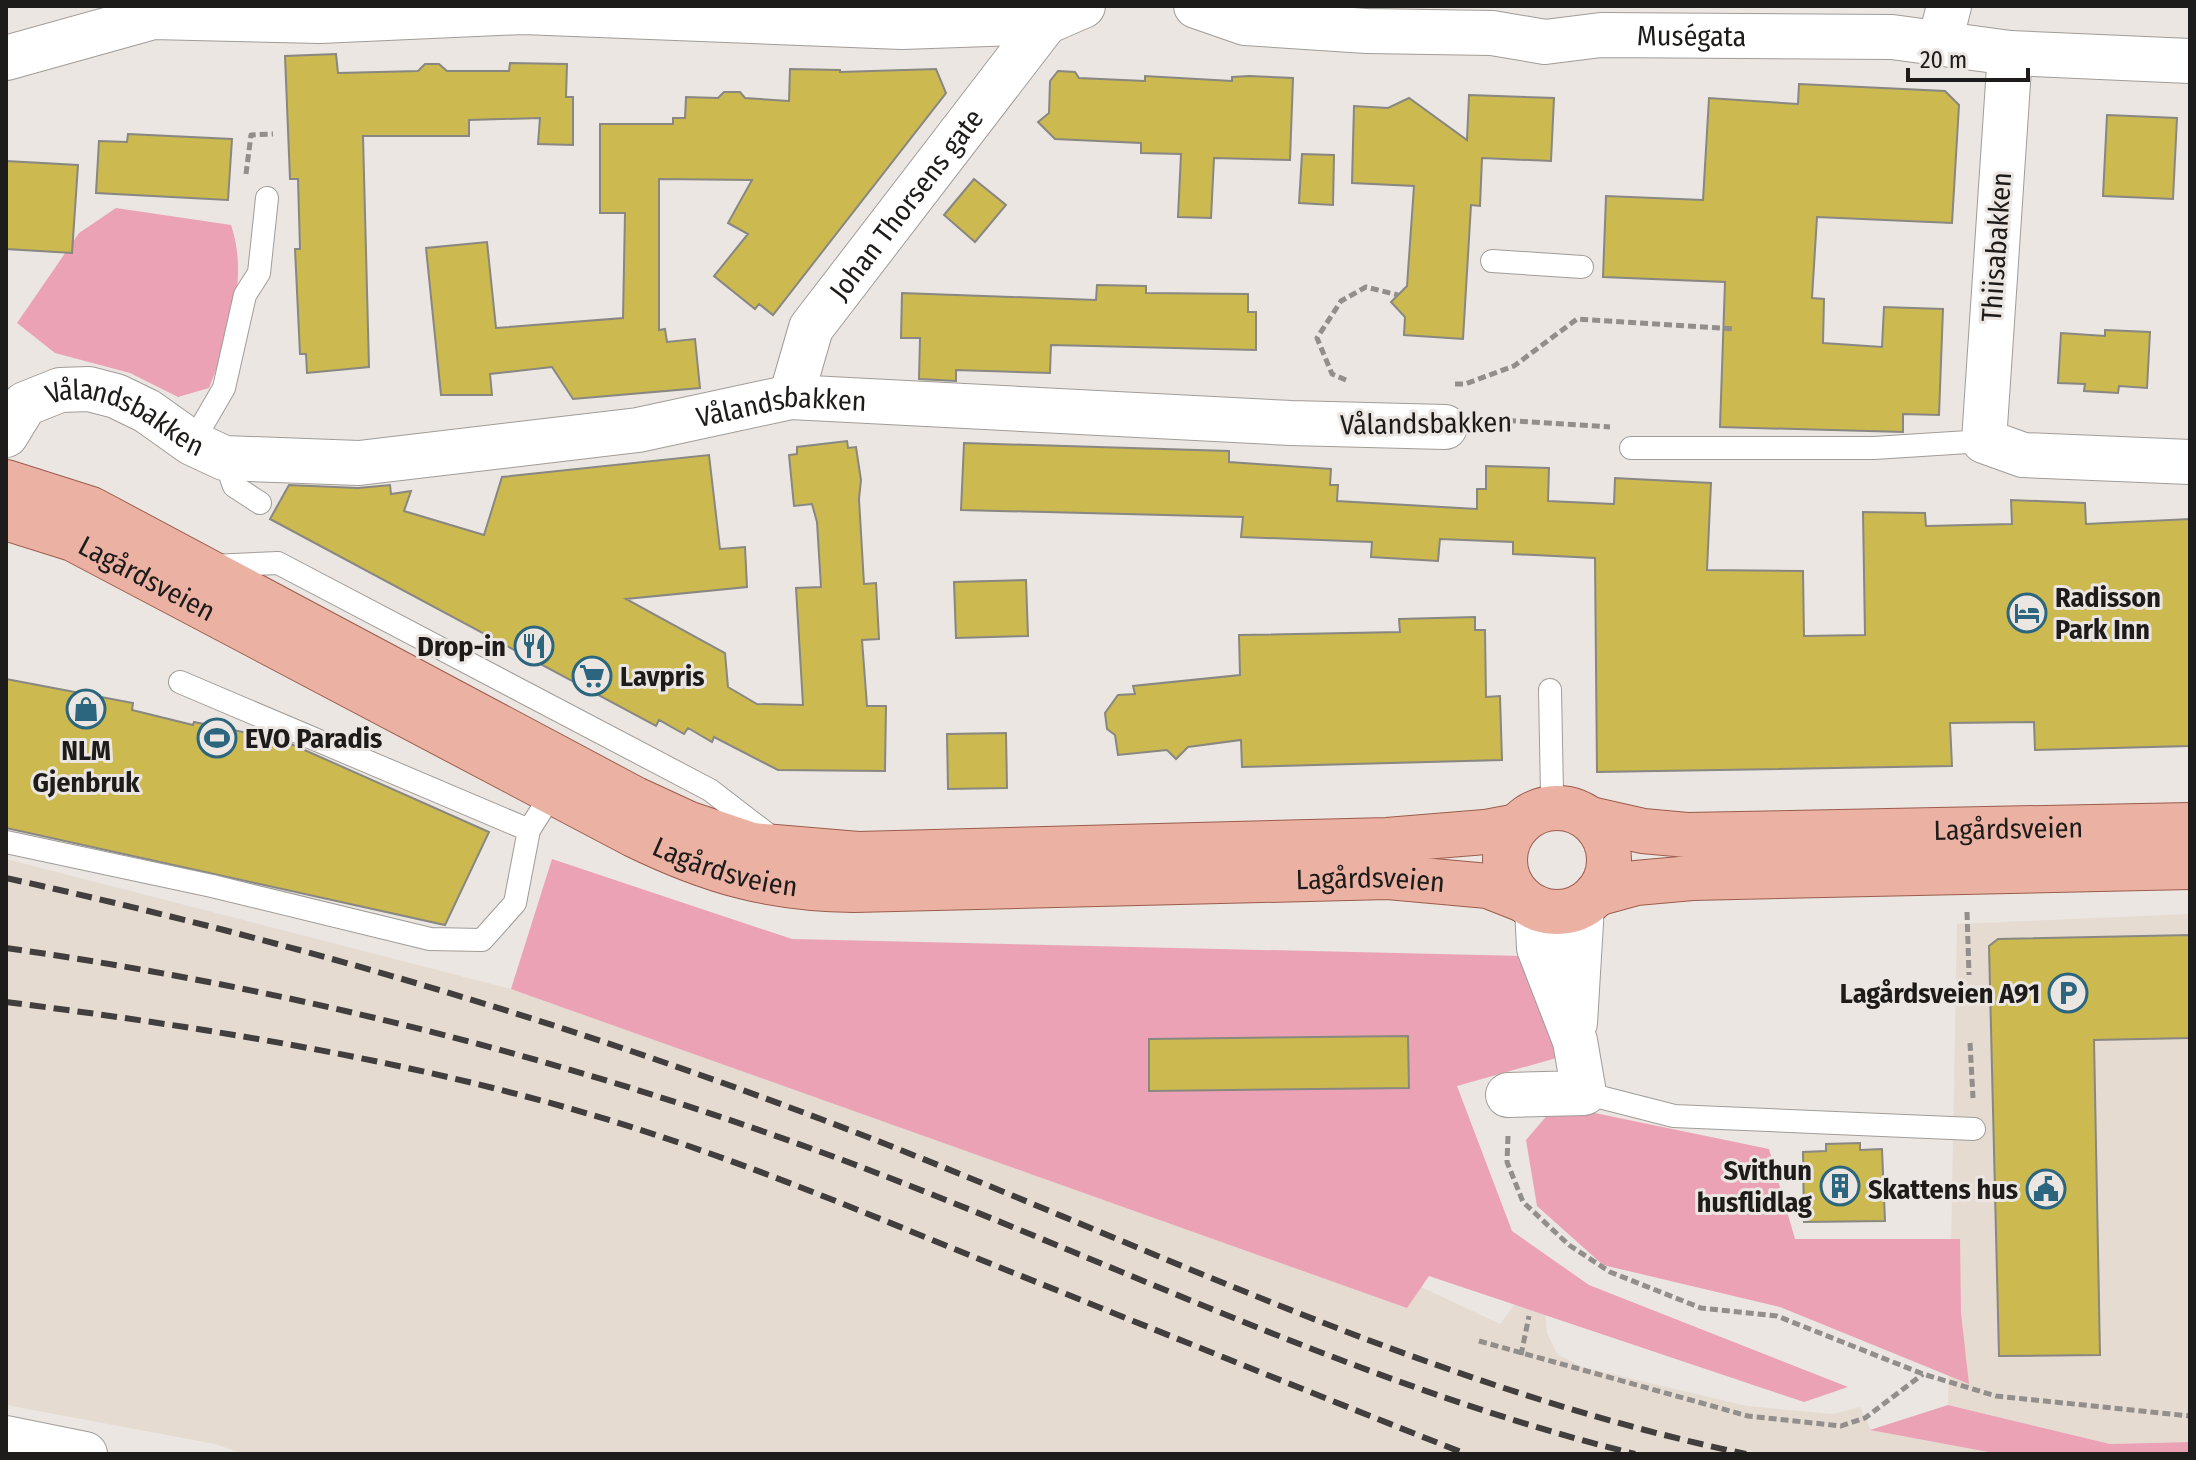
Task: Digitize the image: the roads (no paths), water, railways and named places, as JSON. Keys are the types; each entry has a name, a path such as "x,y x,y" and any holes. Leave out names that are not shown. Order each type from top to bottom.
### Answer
{"main road":[{"name":"Lagårdsveien","path":"6,482 69,499 203,566 635,799 721,836 789,850 858,854 1387,840 1485,832 1532,817"},
{"name":"Lagårdsveien","path":"6,518 73,539 676,856 745,880 784,887 854,890 1388,877 1488,886 1529,904"},
{"path":"1573,809 1590,819 1602,832 1609,856 1607,874 1589,900 1555,912 1529,904 1510,885 1505,867 1505,848 1532,817 1573,809"},
{"name":"Lagårdsveien","path":"1590,819 1643,831 1687,835 2190,825"},
{"name":"Lagårdsveien","path":"1589,900 1636,883 1692,878 2190,867"}],"street":[{"name":"Muségata","path":"1196,6 1245,23 1367,31 1492,33 1545,42 1601,35 1892,37 1944,24 2010,53 2190,61"},
{"path":"6,58 153,17 320,21 523,12 902,27 1064,14"},
{"name":"Johan Thorsens gate","path":"791,397 811,328 1064,14"},
{"name":"Thiisabakken","path":"1984,441 2010,53"},
{"name":"Vålandsbakken","path":"6,435 25,404 60,390 89,389 116,396 147,411 208,450 359,463 638,430 791,397 1291,423 1445,427"},
{"path":"1984,441 2023,455 2190,462"},
{"path":"1575,1041 1589,900"},
{"path":"1508,1095 1584,1093 1575,1041 1539,948 1529,904"},
{"path":"6,1438 85,1454"}],"lane":[{"path":"260,503 234,486 208,450 245,295 259,273 267,198"},
{"path":"1492,261 1582,267"},
{"path":"1631,448 1874,448 1984,441"},
{"path":"180,682 529,830"},
{"path":"1532,817 1552,793 1550,690"},
{"path":"6,842 212,886 430,939 482,940 515,903 529,830 553,792"},
{"path":"1584,1093 1674,1116 1974,1129"}],"railway":[{"path":"6,878 342,962 562,1028 888,1145 1311,1318 1417,1358 1525,1395 1635,1427 1746,1454"},
{"path":"6,948 216,983 320,1005 526,1057 627,1087 829,1155 929,1193 1228,1316 1429,1392 1635,1454"},
{"path":"6,1002 299,1046 445,1076 639,1129 834,1201 1466,1454"}],"place":[{"name":"Radisson Park Inn","path":"2027,613"},
{"name":"Drop-in","path":"534,646"},
{"name":"Lavpris","path":"592,676"},
{"name":"NLM Gjenbruk","path":"86,709"},
{"name":"EVO Paradis","path":"217,738"},
{"name":"Lagårdsveien A91","path":"2068,993"},
{"name":"Svithun husflidlag","path":"1840,1186"},
{"name":"Skattens hus","path":"2046,1189"}]}
